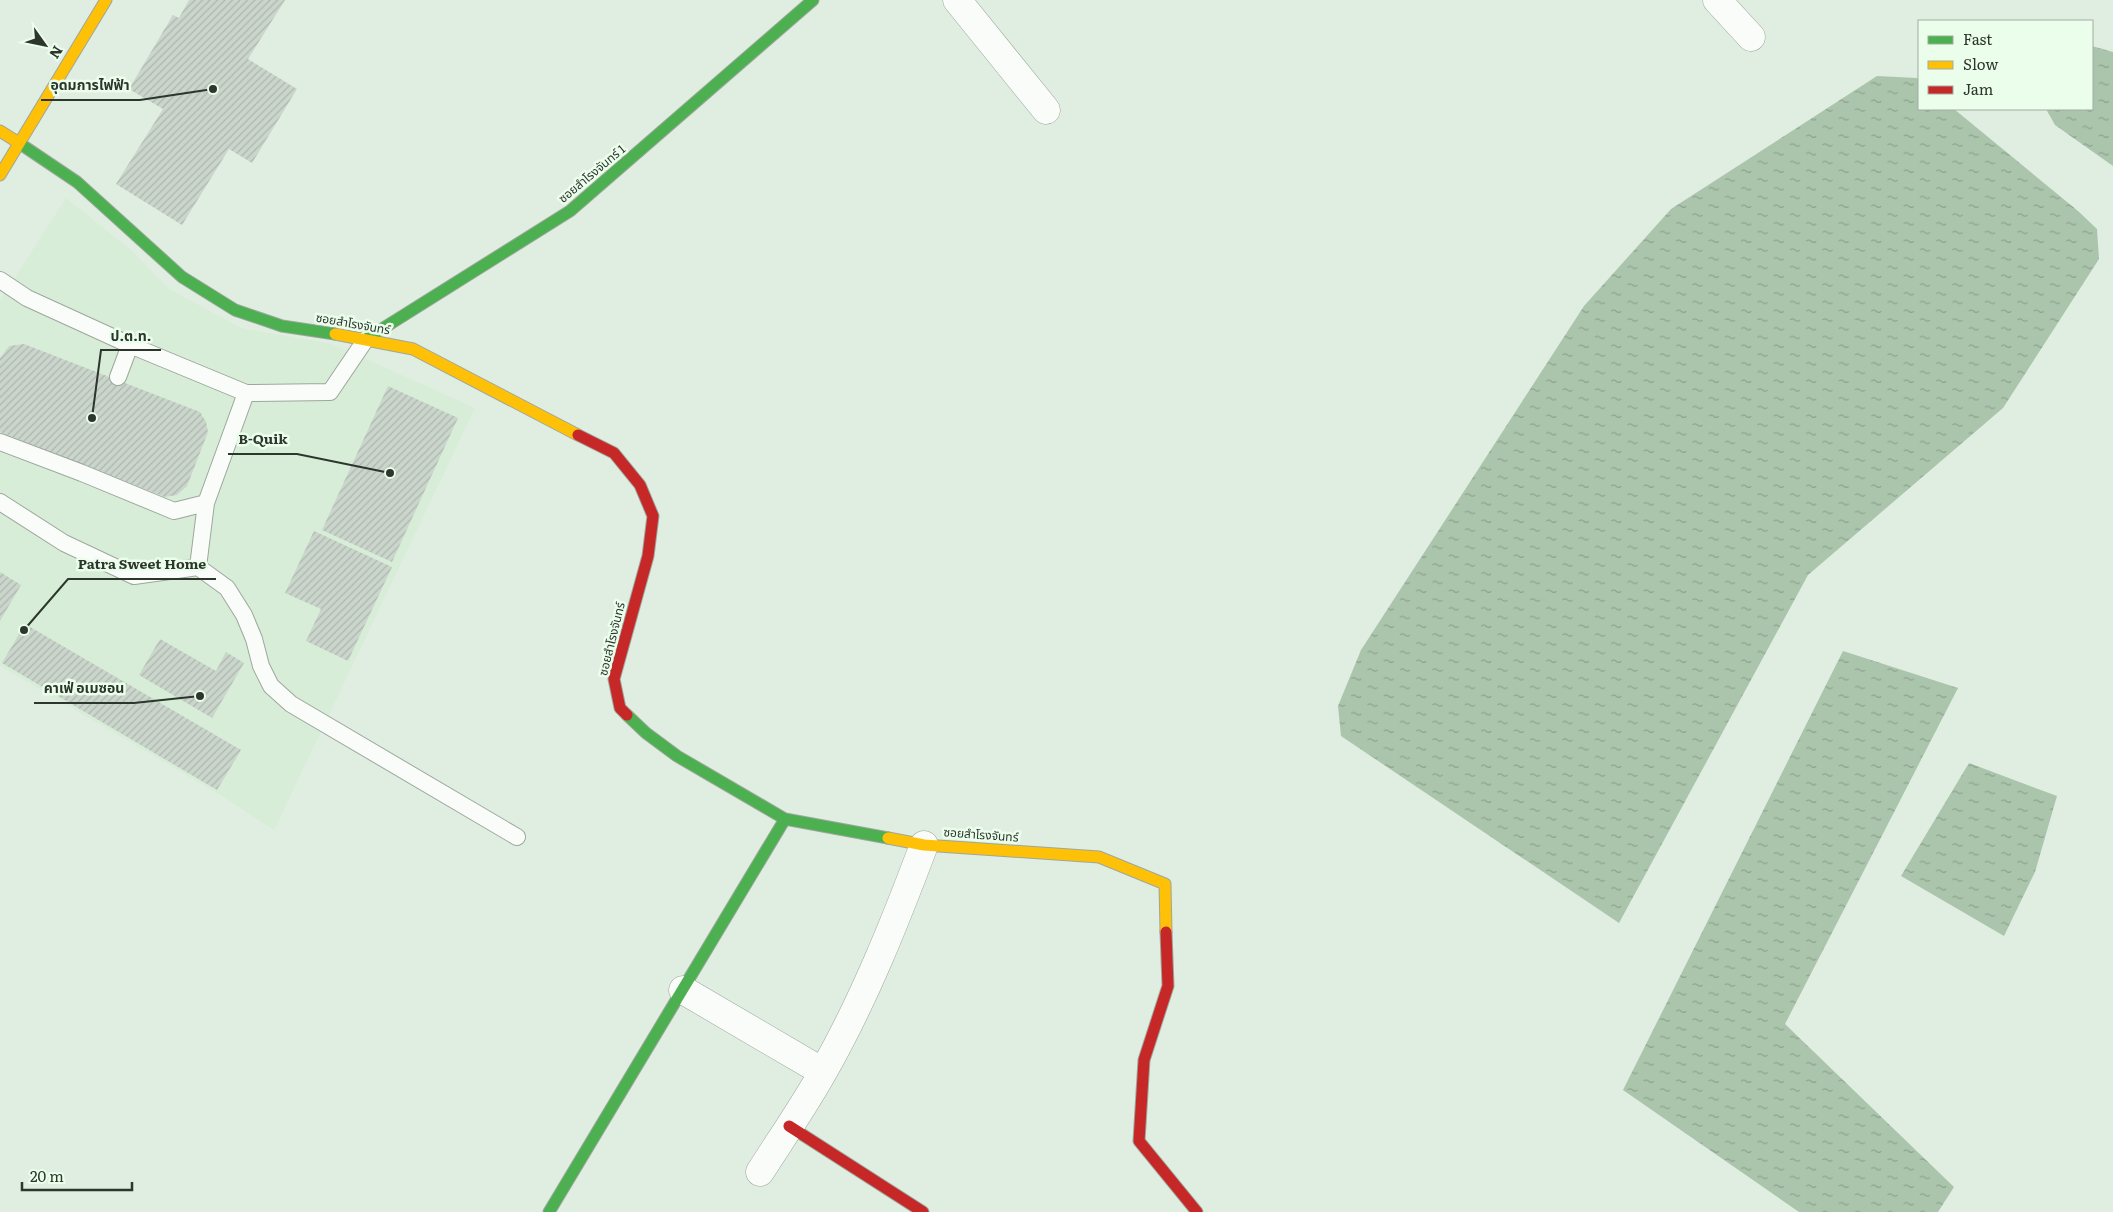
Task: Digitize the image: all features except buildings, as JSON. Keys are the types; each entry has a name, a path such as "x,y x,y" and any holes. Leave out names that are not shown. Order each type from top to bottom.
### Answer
{"main road":[{"path":"0,176 106,0"},
{"name":"ซอยสำโรงจันทร์ 1","path":"366,339 570,212 813,0"},
{"name":"ซอยสำโรงจันทร์","path":"0,131 77,182 182,277 235,310 282,326 366,339 413,349 614,453 640,485 653,516 648,556 614,680 620,708 646,733 677,756 785,819 924,845 1099,857 1165,884 1168,986 1144,1060 1139,1141 1197,1212"},
{"path":"549,1212 785,819"},
{"path":"788,1126 923,1212"}],"street":[{"path":"957,0 1046,110"},
{"path":"1716,0 1751,37"},
{"path":"760,1172 823,1072 886,942 924,845"},
{"path":"683,990 823,1072"}],"lane":[{"path":"0,280 27,298 130,345 246,393 330,392 366,339"},
{"path":"118,377 130,345"},
{"path":"198,567 206,503 246,393"},
{"path":"0,442 174,511 206,503"},
{"path":"0,502 64,543 134,576 198,567 227,588 244,615 254,639 261,666 271,686 291,704 517,837"}],"shaded area":[{"path":"66,198 130,249 169,289 241,328 332,344 475,408 274,830 219,794 0,666 0,301"}],"water":[{"path":"2093,46 2113,52 2113,166 2055,125 2047,110 2093,110"},
{"path":"1877,76 1917,78 1918,110 1955,110 2078,211 2097,229 2099,259 2003,408 1808,575 1619,923 1341,736 1338,706 1361,650 1584,306 1671,209"},
{"path":"1843,651 1958,688 1785,1024 1954,1187 1938,1212 1799,1212 1623,1090"},
{"path":"1969,763 2057,796 2035,872 2004,936 1901,876"}],"traffic: fast":[{"path":"366,339 570,211 813,0"},
{"path":"19,143 77,182 182,277 235,310 282,326 335,334"},
{"path":"627,715 646,733 677,756 785,819 888,838"},
{"path":"549,1212 785,819"}],"traffic: slow":[{"path":"0,175 106,0"},
{"path":"0,131 19,143"},
{"path":"335,334 413,349 578,435"},
{"path":"888,838 924,845 1099,857 1165,884 1166,932"}],"traffic: jam":[{"path":"578,435 614,453 640,485 653,516 648,556 614,679 620,708 627,715"},
{"path":"1166,932 1168,986 1144,1060 1139,1141 1197,1212"},
{"path":"789,1126 923,1212"}],"place":[{"name":"อุดมการไฟฟ้า","path":"213,89"},
{"name":"ป.ต.ท.","path":"92,418"},
{"name":"B-Quik","path":"390,473"},
{"name":"Patra Sweet Home","path":"24,630"},
{"name":"คาเฟ่ อเมซอน","path":"200,696"}]}
